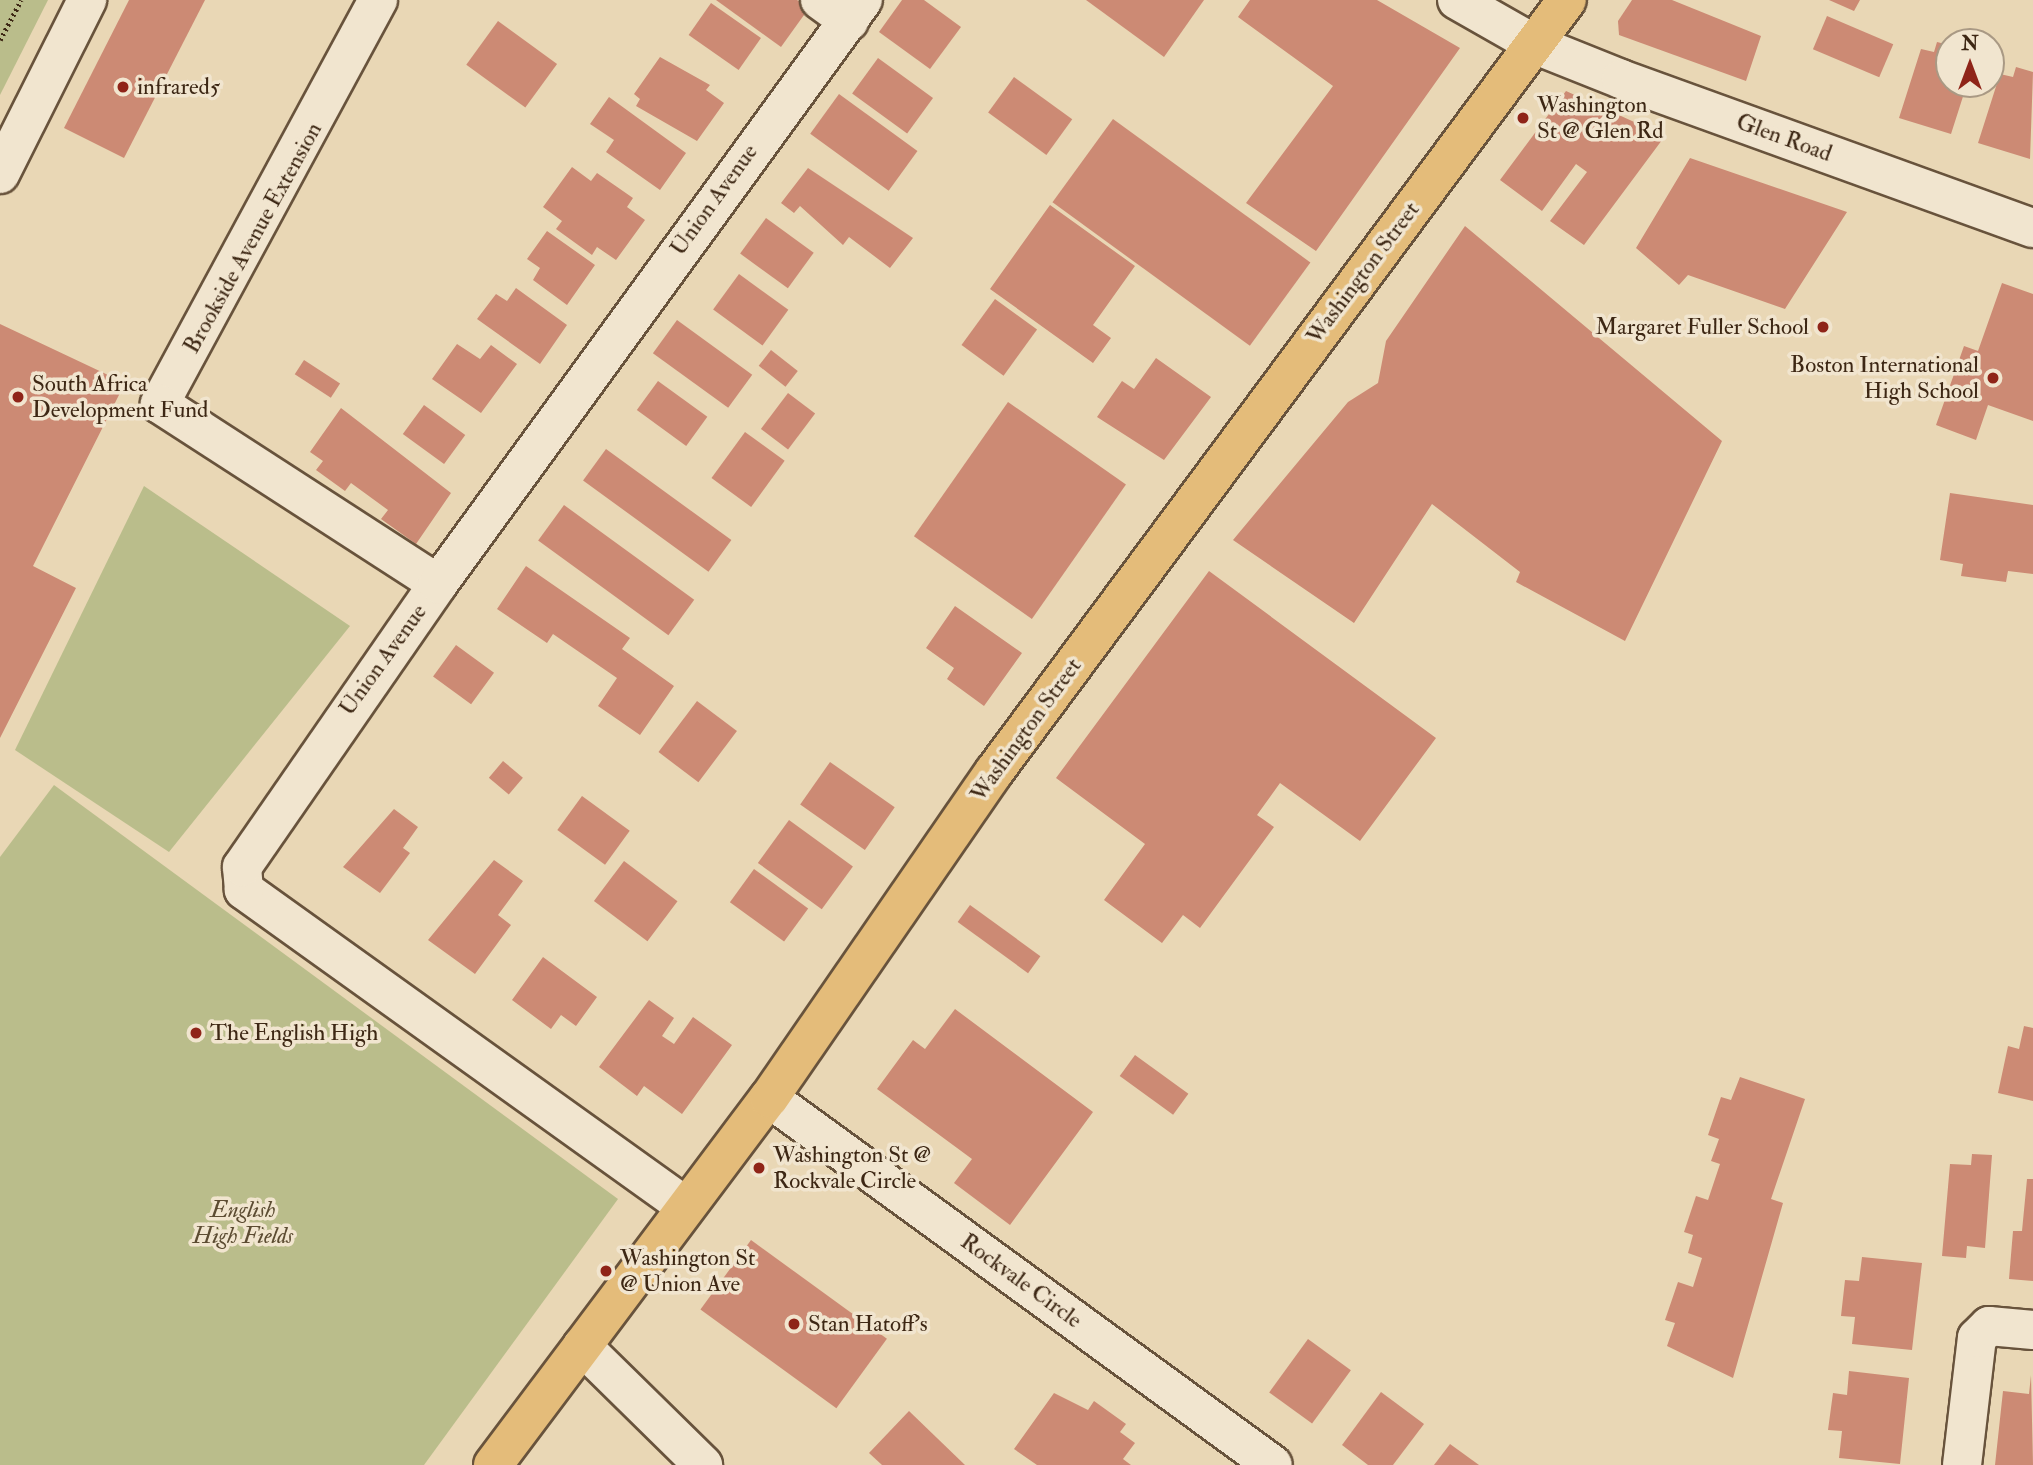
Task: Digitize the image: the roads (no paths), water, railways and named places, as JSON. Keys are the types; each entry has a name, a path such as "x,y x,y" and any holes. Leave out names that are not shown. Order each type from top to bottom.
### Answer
{"main road":[{"name":"Washington Street","path":"493,1465 685,1206 769,1098 994,772 1567,0"}],"street":[{"path":"0,174 87,0"},
{"name":"Brookside Avenue Extension","path":"378,0 160,404 438,584"},
{"name":"Glen Road","path":"1457,0 1535,45 2033,228"},
{"name":"Union Avenue","path":"685,1206 244,890 242,867 269,820 844,7"},
{"name":"Rockvale Circle","path":"769,1098 1273,1465"},
{"path":"1962,1465 1977,1338 1989,1326 2033,1330"},
{"path":"582,1346 703,1465"}],"place":[{"name":"infrared5","path":"123,87"},
{"name":"Washington St @ Glen Rd","path":"1523,118"},
{"name":"Margaret Fuller School","path":"1823,327"},
{"name":"Boston International High School","path":"1993,378"},
{"name":"South Africa Development Fund","path":"18,397"},
{"name":"The English High","path":"196,1033"},
{"name":"Washington St @ Rockvale Circle","path":"759,1168"},
{"name":"Washington St @ Union Ave","path":"606,1271"},
{"name":"Stan Hatoff's","path":"794,1324"}],"park label":[{"name":"English High Fields","path":"243,1223"}]}
